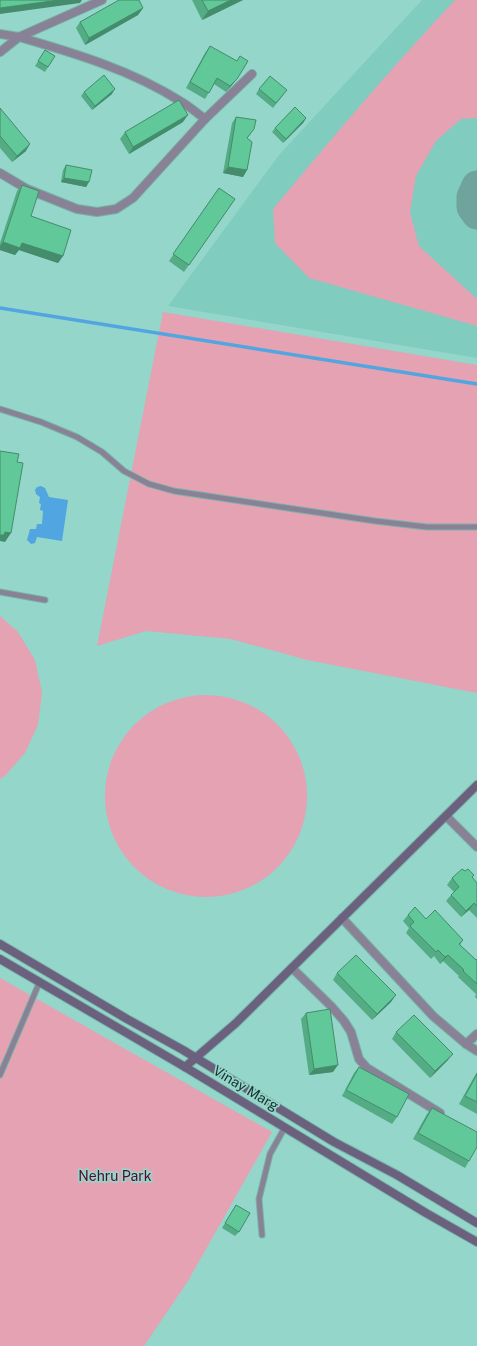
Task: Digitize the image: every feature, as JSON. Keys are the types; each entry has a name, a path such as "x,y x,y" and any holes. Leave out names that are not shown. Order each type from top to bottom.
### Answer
{"main road":[{"path":"185,1067 236,1023 477,785"},
{"name":"Vinay Marg","path":"0,944 195,1058 334,1142 398,1175 477,1223"},
{"name":"Vinay Marg","path":"0,958 477,1242"}],"street":[{"path":"0,52 19,37 100,0"},
{"path":"0,34 19,37 59,48 101,63 150,84 181,101 205,119"},
{"path":"0,173 27,189 77,209 97,212 116,209 133,198 205,119 252,74"},
{"path":"446,816 477,847"},
{"path":"342,918 433,1016 466,1044 477,1051"},
{"path":"292,968 331,1006 344,1021 351,1032 359,1059 367,1068 447,1117"},
{"path":"466,1044 477,1034"}],"lane":[{"path":"0,410 41,422 77,437 102,452 124,471 149,484 174,491 427,528 477,527"},
{"path":"0,592 45,600"},
{"path":"0,1075 40,981"},
{"path":"262,1235 259,1199 270,1154 285,1127"}],"shaded area":[{"path":"422,0 477,0 477,358 168,306 279,155"}],"green space":[{"path":"455,0 477,0 477,118 461,119 436,141 416,176 410,212 419,246 477,299 477,326 309,278 275,243 273,209 362,103"},
{"path":"163,312 477,365 477,693 307,660 231,639 146,631 97,646"},
{"path":"0,616 18,632 35,660 42,692 38,725 25,753 5,776 0,779"},
{"path":"216,695 226,696 245,702 278,724 300,757 306,776 306,816 300,835 278,868 245,890 226,896 196,897 186,896 167,890 134,868 112,835 106,816 105,786 106,776 112,757 134,724 167,702 186,696"},
{"name":"Nehru Park","path":"0,978 272,1132 188,1281 144,1346 0,1346"}],"water":[{"path":"41,486 45,488 49,497 68,500 62,541 37,537 35,543 31,544 27,540 30,529 36,529 37,524 42,524 43,511 40,510 40,497 36,494 35,490 37,487"}],"building":[{"path":"0,0 59,0 0,8"},
{"path":"119,0 139,0 143,8 89,38 80,22"},
{"path":"202,0 231,0 208,11"},
{"path":"210,46 237,61 240,56 248,61 237,79 230,86 217,78 209,93 190,82"},
{"path":"45,50 55,56 48,67 38,61"},
{"path":"104,75 115,89 95,106 84,92"},
{"path":"270,76 287,90 276,103 259,89"},
{"path":"179,100 188,115 133,147 125,132"},
{"path":"295,107 306,118 286,139 275,128"},
{"path":"0,108 30,144 17,156 0,136"},
{"path":"236,117 256,120 254,129 247,138 252,142 247,170 228,167"},
{"path":"66,165 92,170 89,182 64,178"},
{"path":"22,185 39,191 31,216 71,230 63,256 22,243 20,248 3,242"},
{"path":"219,188 235,199 189,265 173,254"},
{"path":"0,451 19,454 17,462 23,463 11,533 5,532 4,535 0,535"},
{"path":"462,869 465,871 468,869 474,875 472,877 477,883 477,906 474,903 466,911 451,895 459,887 452,878"},
{"path":"415,907 426,919 435,910 463,940 459,944 476,960 477,959 477,984 448,955 445,957 438,950 436,952 410,926 414,922 408,915"},
{"path":"356,955 396,995 377,1014 337,973"},
{"path":"330,1009 338,1065 314,1069 306,1013"},
{"path":"414,1015 453,1054 435,1071 396,1032"},
{"path":"359,1067 409,1094 397,1117 346,1090"},
{"path":"477,1074 477,1102 465,1096"},
{"path":"432,1108 477,1132 477,1147 469,1161 418,1133"},
{"path":"236,1205 250,1213 239,1232 225,1223"}],"waterway":[{"path":"0,308 477,384"}],"taxiway":[{"path":"477,186 472,197 472,207 477,214"}]}
